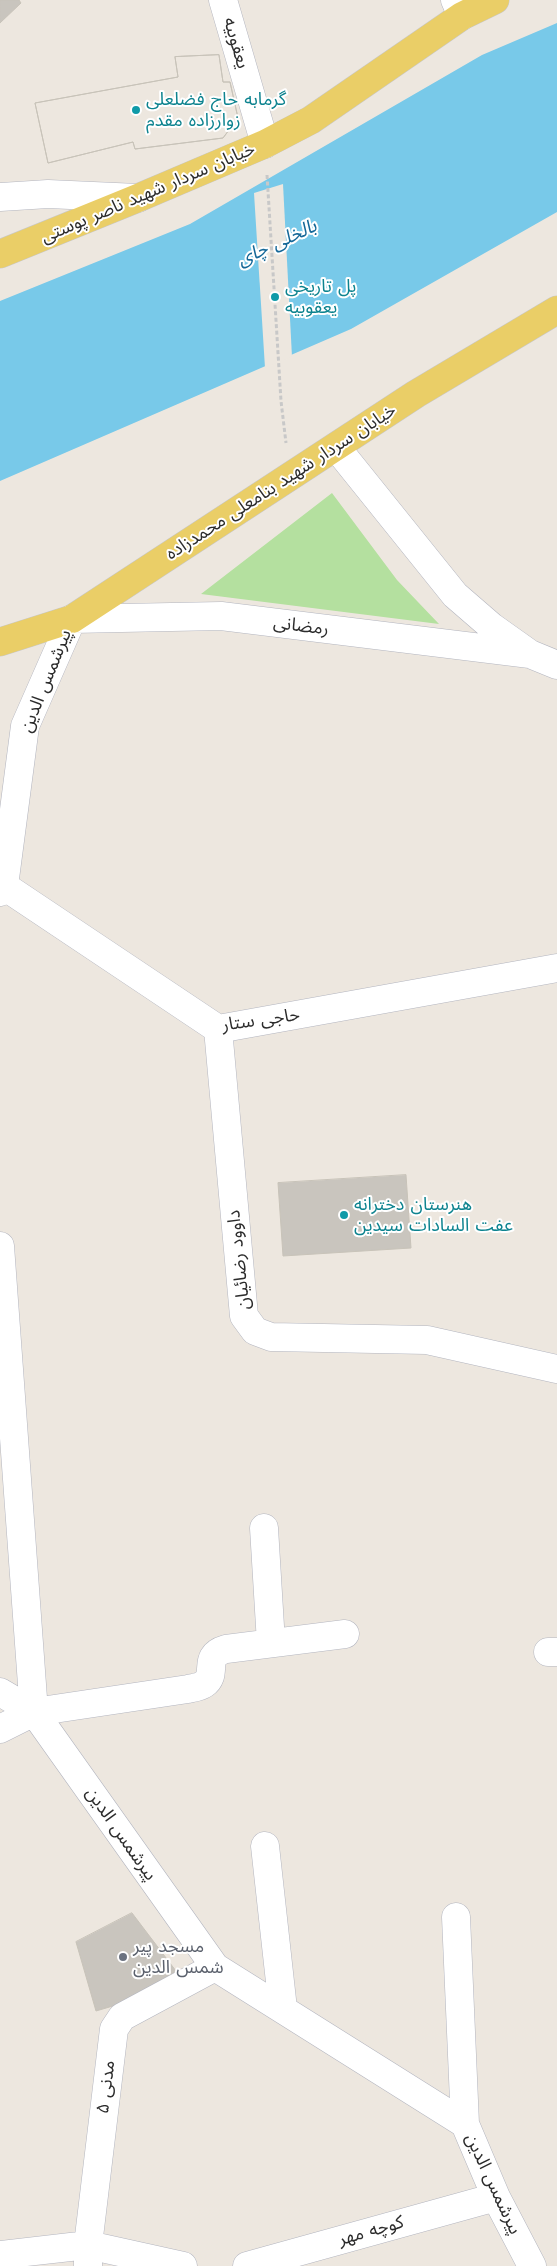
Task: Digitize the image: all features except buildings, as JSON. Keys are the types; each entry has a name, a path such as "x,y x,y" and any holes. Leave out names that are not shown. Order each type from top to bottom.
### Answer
{"main road":[{"name":"خیابان سردار شهید ناصر پوستی","path":"0,254 265,144 311,120 458,8 496,0"},
{"name":"خیابان سردار شهید بنامعلی محمدزاده","path":"0,642 72,619 416,394 557,310"}],"street":[{"name":"یعقوبیه","path":"223,0 265,144"},
{"path":"0,197 48,194 138,198"},
{"name":"رمضانی","path":"336,447 455,595 492,627 530,654 557,665"},
{"name":"رمضانی","path":"72,619 221,616 530,654"},
{"name":"پیرشمس الدین","path":"2,889 25,726 72,619"},
{"name":"حاجی ستار","path":"2,889 218,1030 557,968"},
{"name":"داوود رضائیان","path":"218,1030 244,1316 255,1331 271,1336 427,1340 557,1368"},
{"path":"0,1246 34,1712"},
{"path":"264,1528 271,1643"},
{"path":"0,1729 34,1712 188,1689 204,1684 210,1676 212,1657 217,1652 344,1634"},
{"path":"0,1692 34,1712"},
{"name":"پیرشمس الدین","path":"34,1712 215,1967 465,2124 496,2197 532,2266"},
{"path":"265,1846 283,2009"},
{"path":"456,1917 465,2124"},
{"name":"مدنی ۵","path":"88,2255 114,2029 122,2017 215,1967"},
{"name":"کوچه مهر","path":"247,2266 496,2197"},
{"path":"0,2255 88,2255 183,2266"}],"path":[{"path":"265,144 281,401 290,476"}],"green space":[{"path":"332,493 397,580 439,624 201,594"}],"water":[{"name":"بالخلی چای","path":"557,23 557,212 351,329 0,481 0,301 190,224 482,55"}],"pier":[{"path":"283,184 292,357 265,368 254,193"}],"place":[{"name":"گرمابه حاج فضلعلی زوارزاده مقدم","path":"136,110"},
{"name":"پل تاریخی یعقوبیه","path":"275,297"},
{"name":"هنرستان دخترانه عفت السادات سیدین","path":"344,1215"},
{"name":"مسجد پیر شمس الدین","path":"123,1957"}]}
